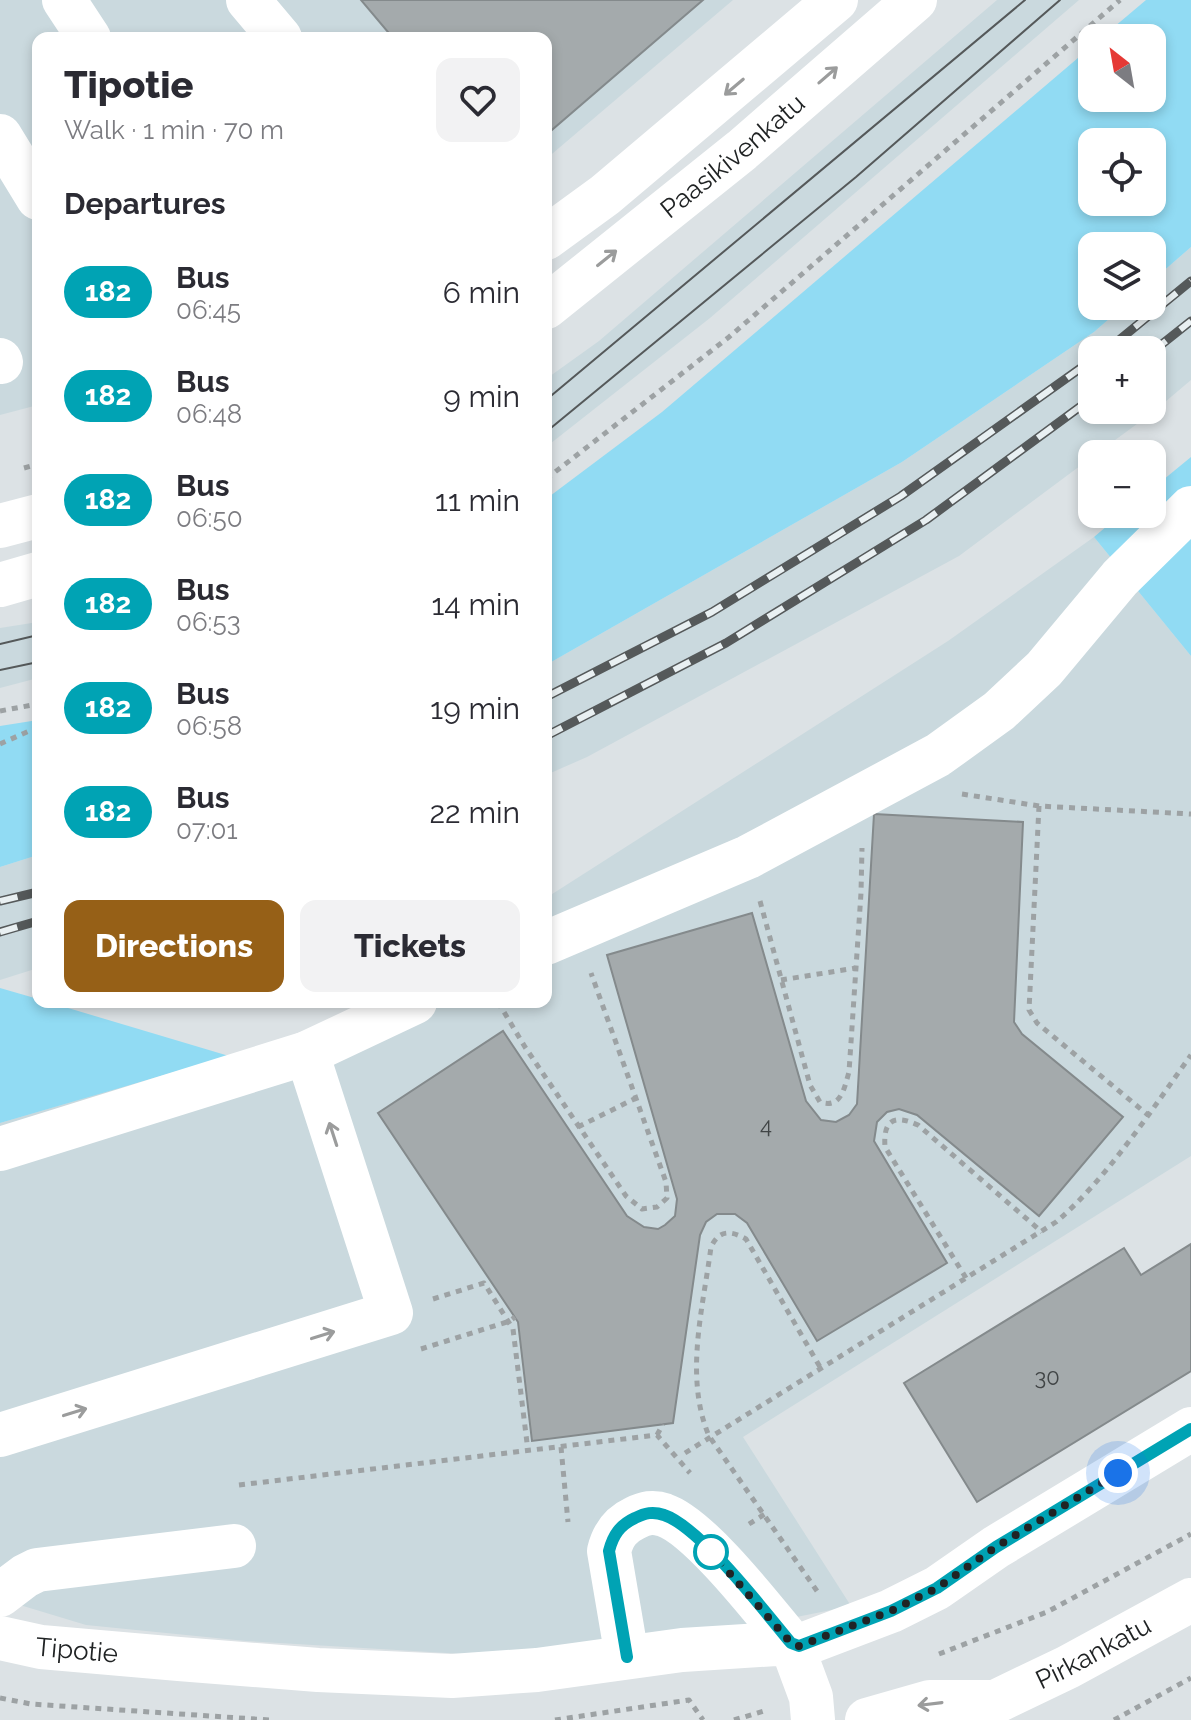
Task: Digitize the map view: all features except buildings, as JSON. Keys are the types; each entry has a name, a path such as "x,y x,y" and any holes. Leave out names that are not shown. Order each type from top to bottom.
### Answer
{"main road":[{"path":"64,0 85,32"},
{"name":"Paasikivenkatu","path":"552,234 605,195 836,0"},
{"name":"Paasikivenkatu","path":"552,302 742,150 915,0"},
{"path":"0,136 32,188"},
{"path":"561,936 748,857 938,755 999,711 1044,669 1120,578 1191,508"},
{"path":"0,526 32,518"},
{"path":"0,585 32,576"},
{"path":"0,1149 307,1053 402,1008"},
{"path":"0,1435 391,1313 307,1053"},
{"name":"Tipotie","path":"0,1638 41,1647 179,1659 452,1676 537,1670 682,1650 791,1643 799,1646 891,1611 937,1588 996,1547 1191,1429"},
{"path":"627,1657 609,1551 611,1541 623,1523 646,1512 664,1515 698,1539 754,1598 791,1643 811,1697 813,1720"},
{"path":"0,1595 37,1570 234,1546"},
{"name":"Pirkankatu","path":"867,1720 930,1702 987,1711 1191,1600"}],"path":[{"path":"552,474 729,337 1120,0"},
{"path":"0,711 32,705"},
{"path":"0,744 32,730"},
{"path":"748,857 810,1085 820,1102 827,1105 835,1103 842,1096 849,1072 861,893 876,790 1039,806 1191,814"},
{"path":"1039,806 1029,1010 1037,1023 1148,1115"},
{"path":"502,1008 626,1196 642,1209 657,1207 667,1198 666,1182 636,1098 561,936"},
{"path":"781,980 856,968"},
{"path":"685,1453 1042,1232 1071,1209 1148,1115 1191,1055"},
{"path":"578,1127 636,1098"},
{"path":"966,1278 885,1147 884,1133 896,1119 918,1125 1042,1232"},
{"path":"816,1586 709,1436 700,1414 697,1392 699,1339 711,1247 716,1236 725,1232 736,1233 746,1239 820,1367"},
{"path":"391,1313 484,1283 512,1319 528,1451"},
{"path":"657,1435 663,1424"},
{"path":"239,1485 657,1435"},
{"path":"657,1435 696,1480"},
{"path":"749,1524 765,1514"},
{"path":"932,1656 1047,1612 1191,1534"},
{"path":"1114,1720 1191,1678"},
{"path":"0,1698 31,1704 270,1720"},
{"path":"555,1720 689,1700 703,1720"}],"shaded area":[{"path":"0,0 733,0 552,154 552,32 32,32 32,407 0,415"},
{"path":"997,0 1079,0 710,318 552,442 552,375 599,341"},
{"path":"1146,0 1191,0 1191,247 1166,269 1166,232 1078,232 1078,320 1108,320 1094,332 1088,336 1078,336 1078,343 902,462 552,662 552,494 662,412 1078,58 1078,112 1166,112 1166,24 1118,24"},
{"path":"1191,247 1191,380 1166,401 1166,336 1088,336 1108,320 1166,320 1166,269"},
{"path":"1078,343 1078,424 1137,424 1115,440 1078,440 1078,467 959,556 587,757 552,772 552,662 902,462"},
{"path":"1191,457 1191,656 1094,537 1105,528 1166,528 1166,478"},
{"path":"1094,537 1191,656 1191,1156 743,1437 851,1606 684,1640 514,1657 246,1641 86,1625 0,1599 0,1123 304,1033 352,1008 552,1008 552,894 948,641"},
{"path":"32,623 32,680 0,688 0,628"},
{"path":"32,721 32,857 0,867 0,726"},
{"path":"32,857 32,970 0,980 0,867"},
{"path":"0,988 32,997 32,1008 68,1008 229,1056 0,1123"}],"tram line":[{"path":"552,395 1025,0"},
{"path":"552,427 856,177 1060,0"},
{"path":"0,644 32,636"},
{"path":"0,670 32,663"}],"railway":[{"path":"1124,336 1191,281"},
{"path":"1166,341 1191,321"},
{"path":"552,694 712,612 901,496 1078,370"},
{"path":"552,733 726,643 926,520 1078,408"},
{"path":"0,901 32,893"},
{"path":"0,932 32,923"}],"bus line":[{"name":"182","path":"627,1657 609,1551 611,1541 623,1523 646,1512 664,1515 698,1539 754,1598 791,1643 799,1646 891,1611 937,1588 996,1547 1191,1429"}],"route":[{"path":"711,1552 791,1643 799,1646 891,1611 937,1588 996,1547 1118,1473"}]}
